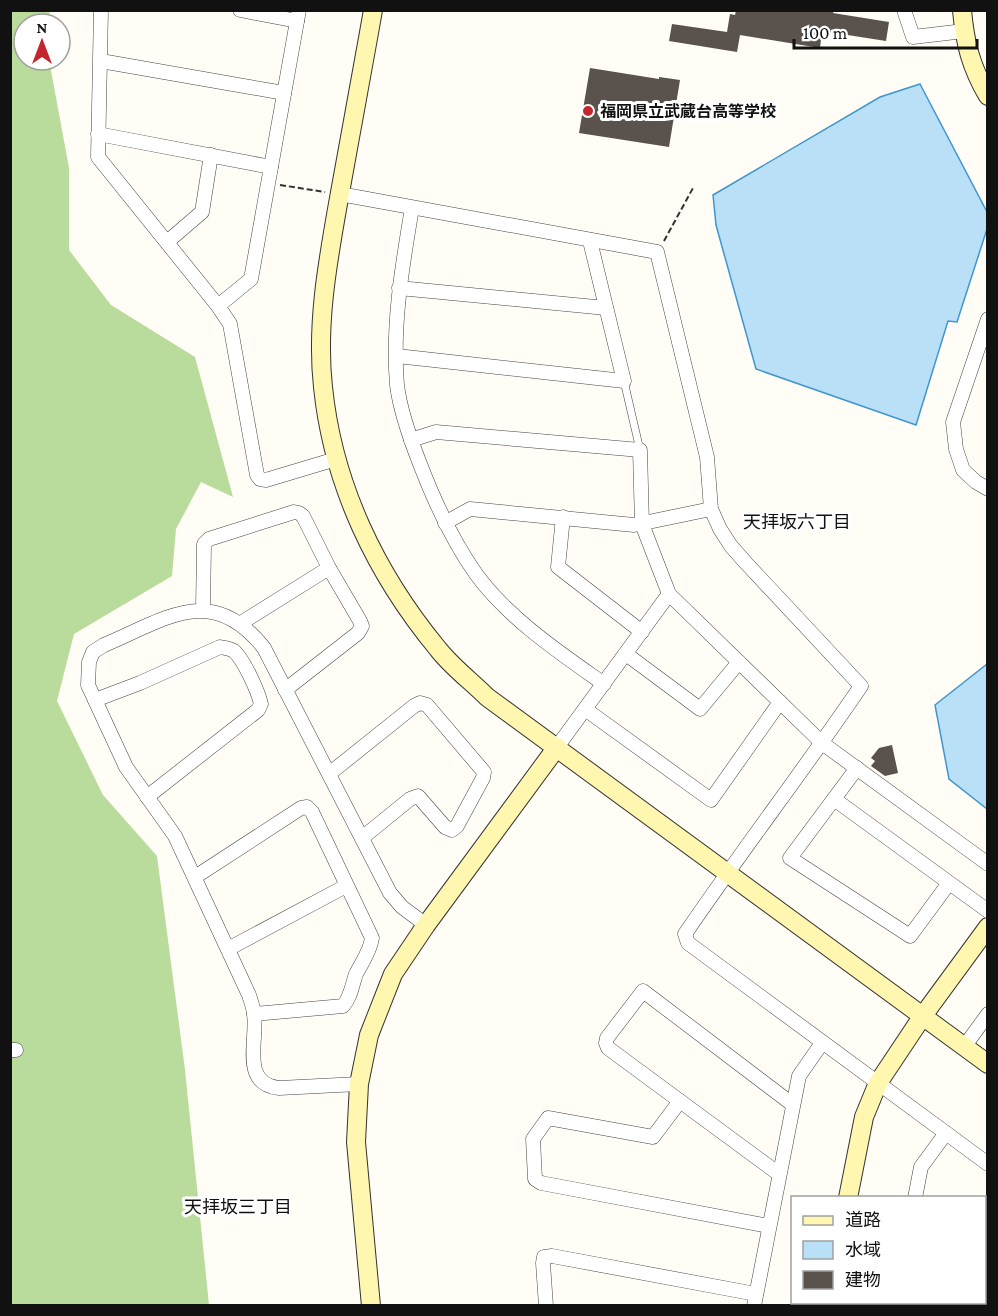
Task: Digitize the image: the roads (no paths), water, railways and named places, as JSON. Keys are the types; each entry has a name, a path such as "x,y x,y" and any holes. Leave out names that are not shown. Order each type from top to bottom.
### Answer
{"street":[{"path":"101,10 98,157 230,324 257,475 260,479 266,480 336,459"},
{"path":"218,306 251,279 298,16 240,10"},
{"path":"373,10 324,283 321,352 323,388 336,459 349,499 366,539 390,585 439,651 487,697 987,1064"},
{"path":"904,10 913,37 964,32"},
{"path":"962,10 964,32 974,73 987,96"},
{"path":"101,61 284,93"},
{"path":"98,134 271,167"},
{"path":"167,242 202,212 212,155"},
{"path":"340,194 657,252 707,457 711,508 720,529 731,546 861,686 685,934 688,943 987,1164"},
{"path":"412,208 399,288 398,387 411,440 430,492 445,523 477,574 500,601 552,647 604,684"},
{"path":"397,356 624,381 590,241"},
{"path":"399,288 606,308"},
{"path":"987,319 953,422 956,448 963,470 987,489"},
{"path":"411,440 436,432 640,450 642,524 669,594 822,743 987,864"},
{"path":"445,523 470,509 642,524 711,508"},
{"path":"203,610 204,544 209,538 294,512 303,516 362,626 358,633 285,690"},
{"path":"563,517 558,567 642,632"},
{"path":"241,623 329,568"},
{"path":"371,1305 356,1142 359,1084 369,1035 393,974 426,925 669,594"},
{"path":"359,1084 279,1088 262,1084 253,1067 254,1014 249,995 176,836 126,767 94,700 88,685 87,671 93,652 104,645 181,612 203,610 223,614 241,623 264,648 390,893 402,907 426,925"},
{"path":"94,700 140,683 220,647 229,648 240,658 260,697 261,704 258,710 147,797"},
{"path":"626,654 700,709 739,663"},
{"path":"585,709 711,800 780,702"},
{"path":"329,774 420,703 427,705 483,772 483,778 457,826 452,830 445,827 418,796 410,799 362,837"},
{"path":"857,768 790,858 910,936 949,883"},
{"path":"834,799 987,911"},
{"path":"195,877 301,808 307,807 312,812 372,938 371,948 356,975 348,1000 343,1006 254,1014"},
{"path":"228,949 346,886"},
{"path":"848,1196 864,1118 878,1083 987,927"},
{"path":"779,1174 608,1048 607,1038 643,991 792,1104"},
{"path":"964,1047 987,1014"},
{"path":"546,1305 543,1263 544,1257 552,1256 755,1299 799,1076 822,1042"},
{"path":"680,1101 653,1137 548,1118 533,1138 535,1179 541,1183 769,1226"},
{"path":"915,1196 921,1167 946,1133"}],"lane":[{"path":"624,381 640,450"}],"water":[{"path":"920,84 987,212 987,229 957,322 948,321 916,425 756,369 716,225 713,195 880,97"},
{"path":"987,664 987,809 949,779 935,705"}],"place":[{"name":"福岡県立武蔵台高等学校","path":"588,111"}],"district":[{"name":"天拝坂六丁目","path":"797,522"},
{"name":"天拝坂三丁目","path":"238,1207"}]}
